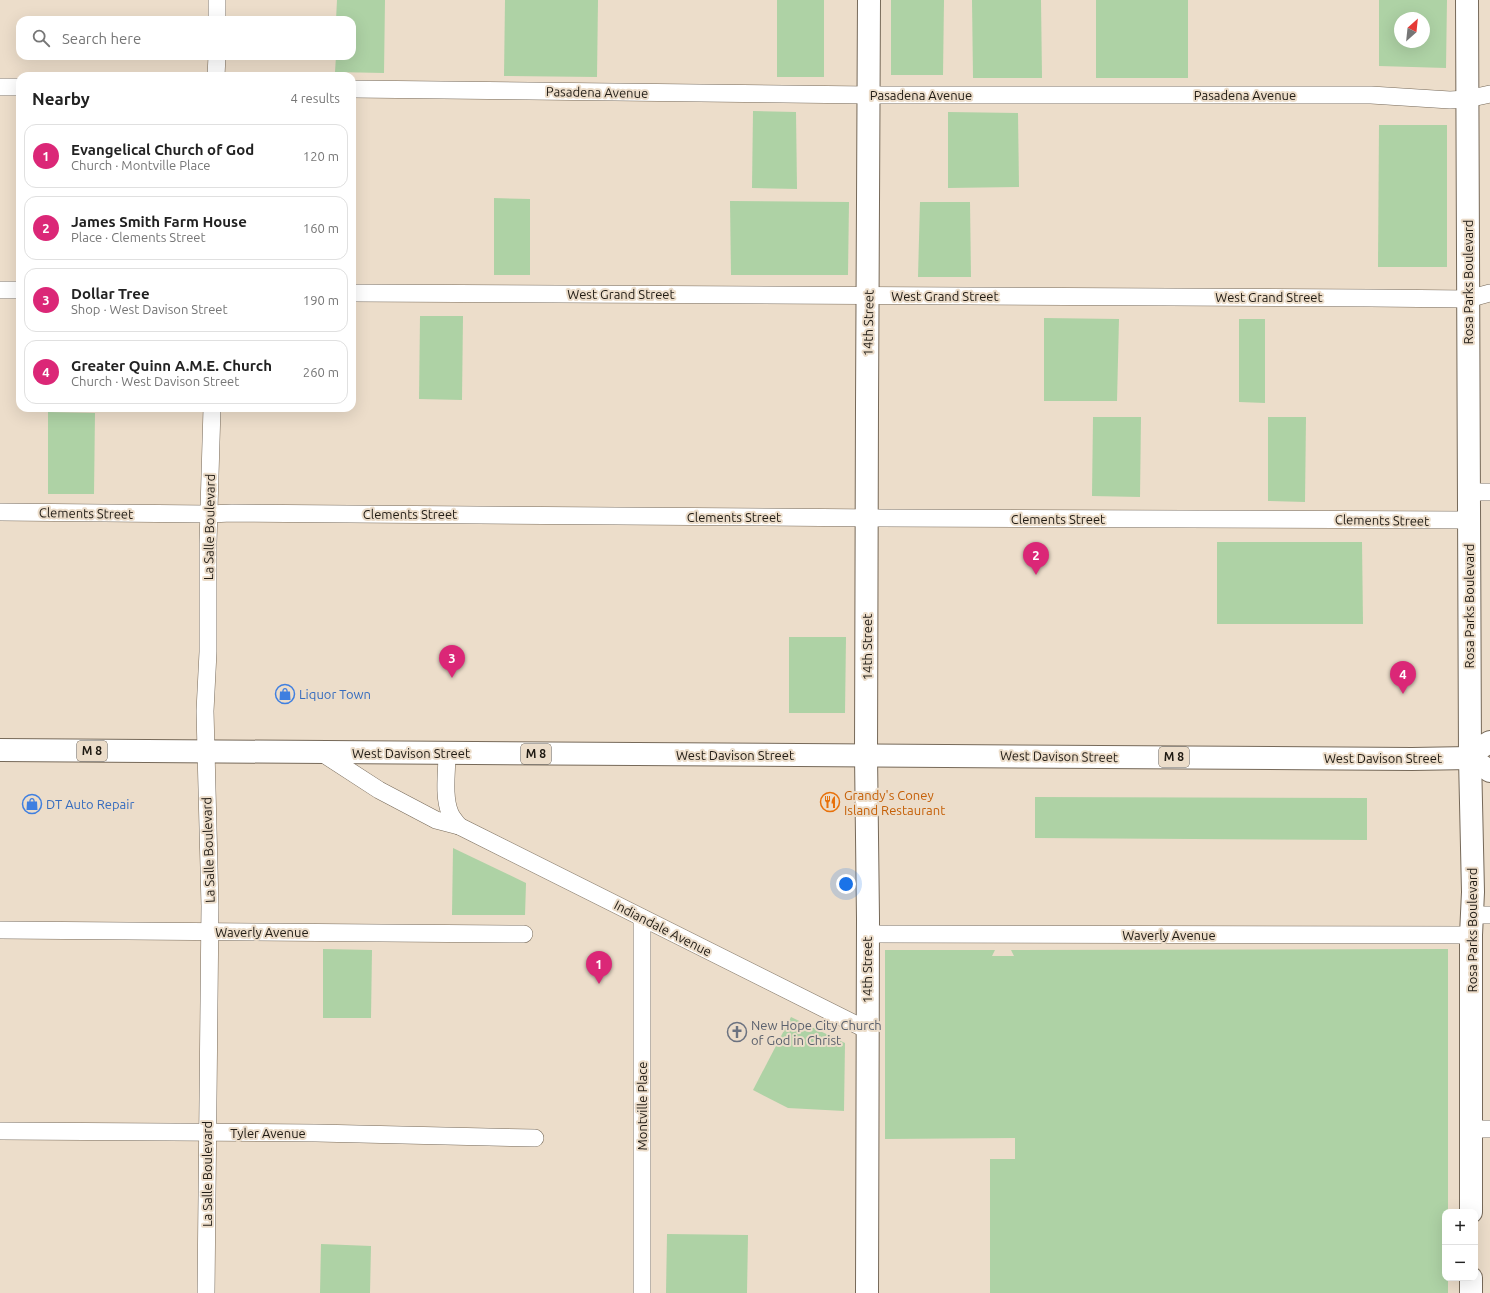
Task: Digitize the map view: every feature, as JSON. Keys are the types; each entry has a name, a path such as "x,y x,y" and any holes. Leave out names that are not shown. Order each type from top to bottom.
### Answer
{"main road":[{"name":"14th Street","path":"866,1293 866,755 869,0"},
{"name":"Rosa Parks Boulevard","path":"1467,0 1470,758 1473,892 1477,922 1481,1129 1471,1209"},
{"path":"1490,742 1480,748 1470,758 1490,771"},
{"name":"West Davison Street","path":"0,750 1412,759 1470,758"},
{"path":"1471,1281 1471,1293"}],"street":[{"path":"217,0 217,16"},
{"path":"216,72 217,60"},
{"path":"0,87 16,87"},
{"name":"Pasadena Avenue","path":"356,90 869,95 1371,95 1467,99 1490,94"},
{"path":"0,290 16,290"},
{"name":"West Grand Street","path":"356,293 1468,299 1490,293"},
{"name":"La Salle Boulevard","path":"206,1293 209,932 205,712 208,652 209,514 212,412"},
{"path":"1469,492 1490,492"},
{"name":"Clements Street","path":"0,512 868,518 1468,520"},
{"name":"Indiandale Avenue","path":"322,753 385,793 436,820 459,826 867,1030"},
{"path":"447,753 448,806 450,814 459,826"},
{"name":"Montville Place","path":"642,918 642,1293"},
{"name":"Waverly Avenue","path":"867,934 1477,922"},
{"name":"Waverly Avenue","path":"0,930 524,934"},
{"name":"Tyler Avenue","path":"0,1131 324,1133 535,1138"}],"green space":[{"path":"337,0 385,0 384,73 335,72 336,60 356,60 356,16 336,16"},
{"path":"505,0 598,0 597,77 504,76"},
{"path":"777,0 824,0 824,77 777,77"},
{"path":"891,0 944,0 943,75 891,75"},
{"path":"972,0 1041,0 1042,78 973,78"},
{"path":"1096,0 1188,0 1188,78 1096,78"},
{"path":"1379,0 1447,0 1446,68 1379,66"},
{"path":"753,111 796,112 797,189 752,188"},
{"path":"948,112 1018,113 1019,187 948,188"},
{"path":"1379,125 1447,125 1447,267 1378,267"},
{"path":"494,198 530,199 530,275 494,275"},
{"path":"730,201 849,202 848,275 731,275"},
{"path":"920,202 970,202 971,277 918,277"},
{"path":"420,316 463,316 462,400 419,399"},
{"path":"1044,318 1119,319 1117,401 1044,401"},
{"path":"1239,319 1265,319 1265,403 1239,402"},
{"path":"48,412 95,413 94,494 48,494"},
{"path":"1093,417 1141,417 1140,497 1092,496"},
{"path":"1268,417 1306,417 1305,502 1268,501"},
{"path":"1217,542 1362,542 1363,624 1217,624"},
{"path":"789,637 846,637 845,713 789,713"},
{"path":"1035,797 1367,798 1367,840 1035,838"},
{"path":"453,848 526,883 525,915 452,915"},
{"path":"323,949 372,950 371,1018 323,1018"},
{"path":"1448,949 1448,1209 1442,1209 1442,1281 1448,1281 1448,1293 990,1293 990,1159 1015,1159 1015,1138 885,1139 885,950 995,950 992,956 1014,956 1011,950"},
{"path":"791,1017 845,1043 844,1111 788,1108 753,1090"},
{"path":"667,1234 748,1235 747,1293 666,1293"},
{"path":"321,1244 371,1246 370,1293 320,1293"}],"place":[{"name":"James Smith Farm House","path":"1036,575"},
{"name":"Dollar Tree","path":"452,678"},
{"name":"Liquor Town","path":"285,694"},
{"name":"Greater Quinn A.M.E. Church","path":"1403,694"},
{"name":"Grandy's Coney Island Restaurant","path":"830,802"},
{"name":"DT Auto Repair","path":"32,804"},
{"name":"Evangelical Church of God","path":"599,984"},
{"name":"New Hope City Church of God in Christ","path":"737,1032"}]}
